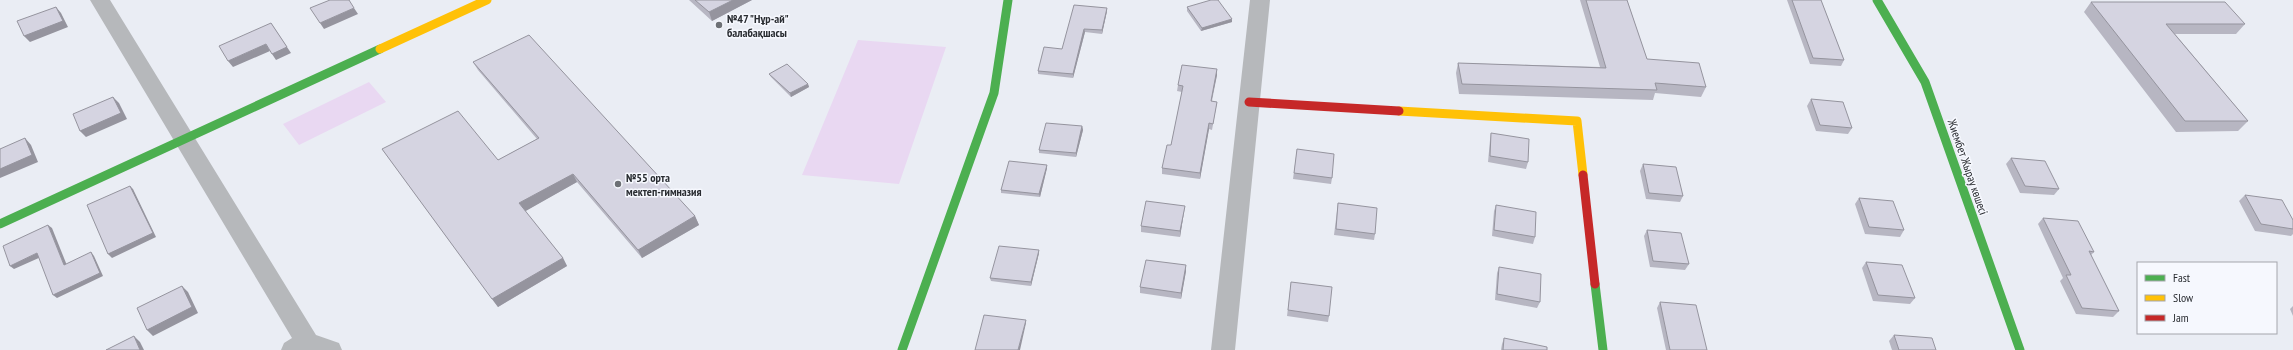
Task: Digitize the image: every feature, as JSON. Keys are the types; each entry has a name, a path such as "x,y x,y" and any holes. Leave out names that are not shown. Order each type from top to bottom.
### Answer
{"street":[{"path":"100,0 184,138 300,346 330,350"},
{"path":"0,224 184,138 487,0"},
{"path":"902,350 994,93 1008,0"},
{"path":"1224,350 1260,0"},
{"name":"Жиембет Жырау көшесі","path":"1877,0 1925,82 2020,350"},
{"path":"1249,102 1578,121 1603,350"}],"shaded area":[{"path":"858,40 946,47 899,184 802,175"},
{"path":"369,82 386,102 299,145 283,124"}],"building":[{"path":"330,0 349,0 354,8 320,23 310,8"},
{"path":"695,0 733,0 709,12"},
{"path":"1211,0 1218,0 1232,19 1202,28 1187,7"},
{"path":"1586,0 1627,0 1647,59 1699,63 1706,87 1655,83 1657,90 1462,84 1458,63 1606,68"},
{"path":"1792,0 1821,0 1844,60 1813,58"},
{"path":"2091,2 2225,2 2245,24 2166,24 2248,121 2185,121"},
{"path":"1074,5 1107,8 1102,30 1084,29 1073,74 1038,71 1044,47 1062,49"},
{"path":"56,7 63,21 24,36 17,21"},
{"path":"271,23 287,47 272,54 266,44 228,61 219,46"},
{"path":"529,35 695,216 638,250 573,174 519,203 563,258 492,299 382,149 458,111 498,160 539,138 473,62"},
{"path":"787,64 808,84 790,93 769,74"},
{"path":"1182,65 1217,69 1211,101 1217,102 1213,124 1209,123 1200,173 1162,168 1167,145 1171,145 1183,86 1178,85"},
{"path":"113,97 121,113 80,131 73,114"},
{"path":"1811,99 1843,102 1852,128 1820,125"},
{"path":"1046,123 1082,126 1076,153 1039,150"},
{"path":"1491,133 1529,139 1528,162 1490,156"},
{"path":"25,138 32,155 0,169 0,149"},
{"path":"1297,149 1334,154 1332,178 1294,173"},
{"path":"2011,158 2045,161 2059,189 2025,186"},
{"path":"1009,161 1047,165 1039,194 1001,190"},
{"path":"1643,164 1676,167 1683,196 1649,193"},
{"path":"130,186 153,233 108,254 87,205"},
{"path":"2245,195 2282,200 2293,220 2293,229 2261,224"},
{"path":"1859,198 1893,201 1904,230 1869,227"},
{"path":"1146,201 1185,206 1180,231 1141,226"},
{"path":"1338,203 1377,208 1375,234 1336,229"},
{"path":"1496,205 1536,212 1535,237 1494,230"},
{"path":"2043,218 2078,221 2094,252 2089,251 2119,311 2082,308 2066,275 2071,275"},
{"path":"48,225 64,265 91,252 100,273 53,295 37,253 10,266 3,246"},
{"path":"1647,230 1681,233 1689,264 1653,261"},
{"path":"999,246 1039,250 1031,282 990,278"},
{"path":"1146,260 1186,265 1181,293 1140,287"},
{"path":"1866,262 1902,265 1915,298 1878,295"},
{"path":"1499,267 1541,274 1540,302 1497,294"},
{"path":"1291,282 1332,287 1329,316 1288,310"},
{"path":"182,286 192,307 147,330 137,308"},
{"path":"1660,302 1696,305 1707,350 1670,350"},
{"path":"984,315 1026,320 1018,350 975,350"},
{"path":"1894,335 1932,338 1936,350 1899,350"},
{"path":"134,336 140,350 106,350"},
{"path":"1504,338 1547,347 1547,350 1503,350"}],"traffic: fast":[{"path":"902,350 994,93 1008,0"},
{"path":"1877,0 1925,82 2020,350"},
{"path":"0,224 380,49"},
{"path":"1595,284 1603,350"}],"traffic: slow":[{"path":"380,49 487,0"},
{"path":"1399,111 1577,121 1583,175"}],"traffic: jam":[{"path":"1249,102 1399,111"},
{"path":"1583,175 1595,284"}],"place":[{"name":"№47 \"Нұр-ай\" балабақшасы","path":"719,25"},
{"name":"№55 орта мектеп-гимназия","path":"618,184"}]}
